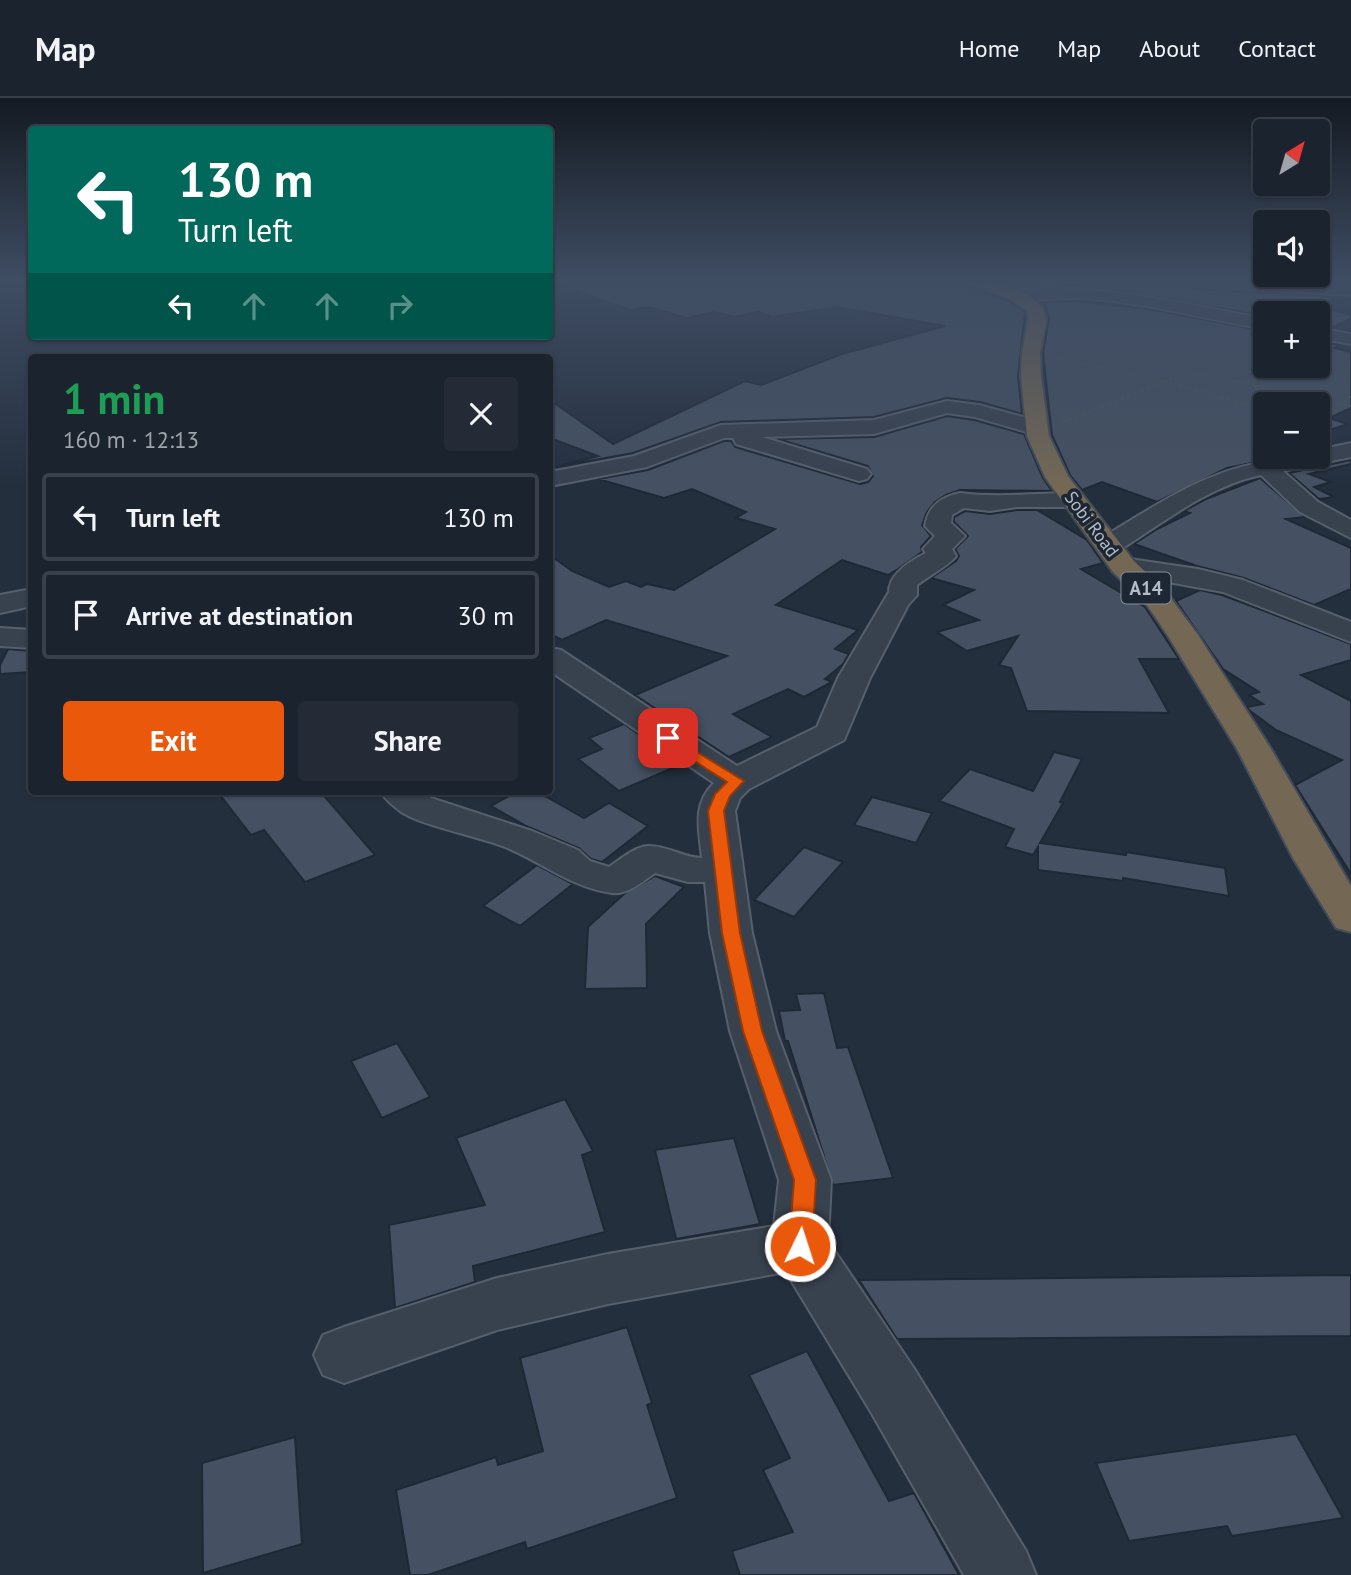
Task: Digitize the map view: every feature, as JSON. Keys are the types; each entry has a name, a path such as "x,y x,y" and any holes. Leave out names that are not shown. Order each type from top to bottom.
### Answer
{"highway":[{"name":"Sobi Road","path":"1033,349 1038,436 1057,477 1116,556 1157,599 1183,635 1254,748 1313,858 1351,918"}],"street":[{"path":"553,478 639,462 721,432 874,427 889,425 913,414 948,407 1037,428"},
{"path":"721,432 859,474"},
{"path":"1330,454 1351,450"},
{"path":"1116,556 1200,489 1238,473 1256,469"},
{"path":"1267,469 1309,507 1351,530"},
{"path":"1002,1575 893,1391 800,1246 805,1180 752,1031 731,933 716,811 723,794 736,781 832,733 854,678 896,600 903,595 904,582 932,560 943,556 936,549 952,536 938,526 940,512 960,500 990,503 1073,500"},
{"path":"1116,556 1233,586 1351,633"},
{"path":"0,604 28,598"},
{"path":"0,637 28,639"},
{"path":"553,659 736,781"},
{"path":"403,795 418,806 518,839 564,859 576,870 615,881 650,858 688,870 723,870"},
{"path":"344,1355 496,1304 608,1279 800,1246"}],"path":[{"path":"1053,349 1253,407"},
{"path":"1037,428 1062,422 1190,372 1351,406"},
{"path":"1342,403 1351,396"}],"building":[{"path":"861,349 1021,349 1018,376 1022,414 980,402 947,398 874,417 721,422 633,453 556,467 598,456 553,439 553,402 613,444 745,381 761,385"},
{"path":"1044,349 1253,349 1253,378 1330,378 1330,349 1351,352 1351,408 1330,418 1330,392 1253,392 1253,463 1227,468 1157,502 1102,482 1082,490 1070,475 1052,435"},
{"path":"947,416 974,420 1024,434 1043,478 1052,491 960,490 946,495 935,502 927,512 922,525 931,536 921,547 922,552 898,569 888,575 842,560 776,605 858,630 835,649 849,654 843,664 825,679 832,682 804,697 788,689 733,714 772,737 729,757 635,695 727,656 606,620 562,640 553,636 553,557 572,571 609,587 626,581 641,587 647,584 674,590 775,529 736,518 746,512 692,489 664,498 598,479 648,470 724,441 731,441 735,447 860,484 868,482 873,476 868,466 778,439 874,437"},
{"path":"1330,418 1348,424 1330,430"},
{"path":"1351,460 1351,464 1330,469 1330,464"},
{"path":"1308,469 1330,469 1309,474 1331,482 1314,487 1334,497 1319,499 1289,473"},
{"path":"1260,478 1305,517 1286,519 1351,548 1351,589 1314,605 1244,578 1197,566 1134,544 1190,513 1184,511 1206,499"},
{"path":"1037,510 1087,540 1103,563 1081,569 1145,607 1179,659 1139,659 1169,713 1027,711 1011,668 999,665 1018,636 967,651 937,632 979,620 943,605 974,590 931,578 956,561 959,556 955,549 968,536 954,522 954,517 965,511 990,514"},
{"path":"1200,590 1222,595 1351,644 1351,660 1301,675 1351,701 1351,874 1295,785 1342,760 1276,730 1249,710 1247,707 1263,704 1249,695 1259,692 1223,669 1176,601"},
{"path":"8,649 28,651 28,672 0,674 0,665"},
{"path":"624,724 682,764 619,791 578,759 602,749 589,738"},
{"path":"1054,752 1082,759 1060,802 1063,803 1040,843 1126,855 1126,852 1225,868 1229,896 1123,878 1123,881 1038,870 1038,847 1033,855 1005,847 1014,829 939,801 970,769 1033,791"},
{"path":"220,795 323,795 375,855 305,882 264,830 251,835"},
{"path":"511,795 543,795 584,818 609,803 648,826 602,862 591,859 579,848 526,826 491,806"},
{"path":"872,797 932,813 916,843 854,825"},
{"path":"804,847 843,862 794,917 754,900"},
{"path":"537,865 573,884 520,926 483,906"},
{"path":"655,876 684,887 646,924 647,988 585,989 588,927 624,894"},
{"path":"824,993 837,1048 848,1047 893,1178 833,1185 788,1041 785,1041 779,1011 800,1010 796,994"},
{"path":"397,1043 430,1097 382,1118 351,1061"},
{"path":"565,1099 593,1151 582,1155 605,1232 473,1266 475,1282 395,1308 389,1225 485,1205 456,1138"},
{"path":"734,1138 760,1224 676,1239 655,1150"},
{"path":"1351,1275 1351,1336 897,1339 859,1280"},
{"path":"627,1327 652,1403 647,1405 677,1498 527,1549 525,1542 428,1575 410,1575 396,1490 496,1457 498,1465 543,1451 520,1358"},
{"path":"807,1351 889,1501 914,1493 959,1575 740,1575 732,1551 793,1532 763,1470 790,1458 749,1375"},
{"path":"1296,1434 1343,1518 1232,1536 1227,1526 1129,1541 1096,1463"},
{"path":"295,1437 302,1544 203,1573 202,1463"}],"route":[{"path":"668,738 736,781 723,794 716,811 719,849 731,933 752,1031 805,1180 800,1246"}]}
